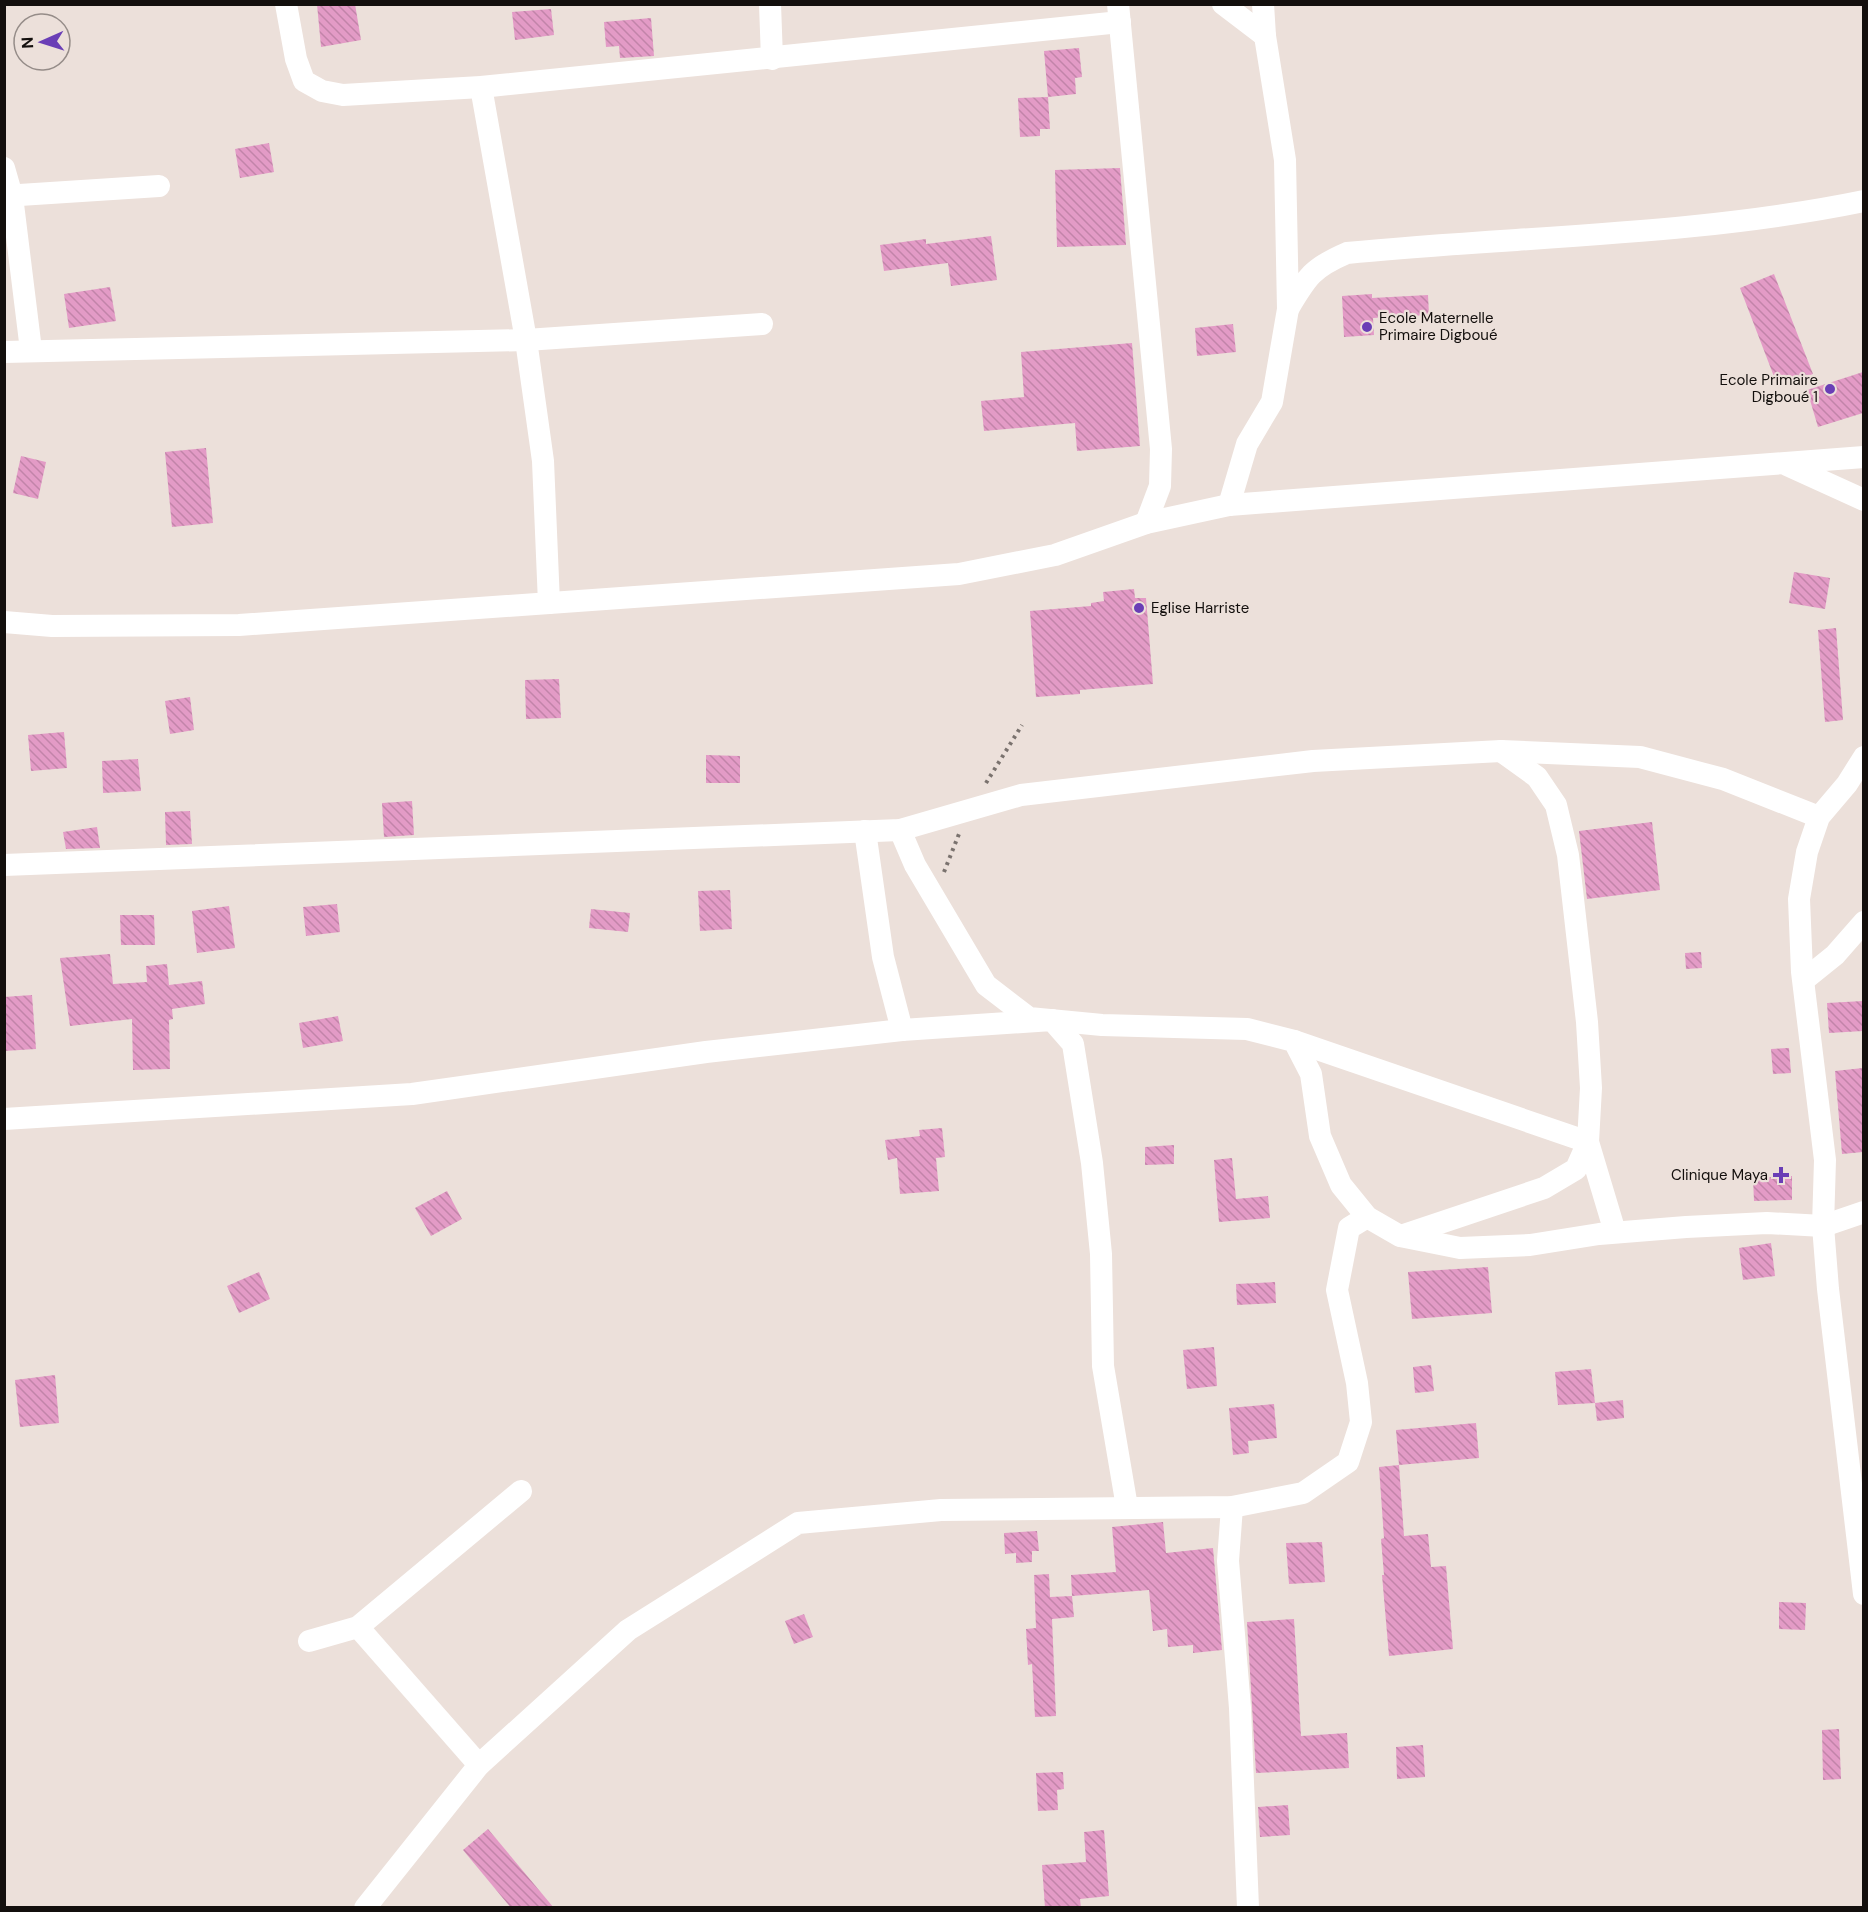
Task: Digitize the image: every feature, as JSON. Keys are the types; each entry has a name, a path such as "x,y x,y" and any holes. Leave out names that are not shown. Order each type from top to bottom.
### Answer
{"street":[{"path":"286,4 296,59 304,81 322,90 343,95 481,87 772,59 1119,13 1161,449 1160,486 1146,523"},
{"path":"770,4 772,59"},
{"path":"1222,4 1265,36"},
{"path":"1229,505 1247,444 1272,402 1288,309 1285,159 1265,36 1263,4"},
{"path":"481,87 526,340 543,461 549,603"},
{"path":"4,168 31,350"},
{"path":"8,196 159,186"},
{"path":"1288,309 1305,280 1320,264 1347,253 1656,230 1807,213 1863,201"},
{"path":"4,352 526,340 762,324"},
{"path":"4,622 52,626 239,625 959,574 1055,555 1146,523 1229,505 1863,457"},
{"path":"1783,463 1863,501"},
{"path":"1501,752 1537,777 1556,805 1568,855 1587,1022 1591,1088 1588,1142 1615,1232"},
{"path":"4,866 900,830 1021,795 1313,761 1501,752 1640,757 1724,779 1819,817"},
{"path":"1863,758 1847,784 1819,817 1807,852 1799,899 1804,980 1825,1160 1823,1226 1863,1594"},
{"path":"900,830 924,881 986,985 1029,1018 1102,1025 1247,1029 1294,1041 1588,1142"},
{"path":"866,831 883,957 902,1030"},
{"path":"1804,980 1835,955 1863,922"},
{"path":"4,1119 412,1094 706,1052 902,1030 1052,1020"},
{"path":"1052,1020 1073,1044 1092,1163 1101,1254 1103,1366 1127,1507"},
{"path":"1294,1041 1311,1074 1320,1136 1341,1185 1367,1217 1400,1236 1460,1248 1530,1245 1615,1232 1767,1223 1823,1226 1863,1212"},
{"path":"1400,1236 1544,1188 1576,1169 1588,1142"},
{"path":"365,1908 479,1765 628,1630 798,1523 941,1510 1232,1507 1303,1492 1348,1462 1361,1422 1357,1383 1337,1290 1349,1228 1367,1217"},
{"path":"309,1641 358,1627 521,1491"},
{"path":"1232,1507 1228,1562 1240,1708 1248,1908"},
{"path":"358,1627 479,1765"}],"building":[{"path":"317,4 355,4 361,40 321,47"},
{"path":"551,9 554,35 515,40 512,12"},
{"path":"651,18 654,56 620,58 619,46 606,47 604,22"},
{"path":"1079,48 1082,77 1075,78 1076,94 1048,97 1044,51"},
{"path":"1048,97 1050,129 1040,129 1040,136 1020,137 1018,98"},
{"path":"269,143 274,172 240,178 235,149"},
{"path":"1120,168 1126,245 1057,247 1055,170"},
{"path":"991,236 997,280 951,286 948,263 884,271 880,245 926,239 926,244"},
{"path":"1774,274 1813,374 1778,387 1740,288"},
{"path":"110,287 116,321 69,328 64,294"},
{"path":"1372,294 1372,298 1428,295 1429,315 1373,318 1374,335 1344,337 1342,296"},
{"path":"1233,324 1236,352 1197,356 1195,328"},
{"path":"1132,343 1140,446 1077,451 1075,423 984,431 981,401 1024,397 1021,352"},
{"path":"1863,372 1863,413 1818,427 1807,390"},
{"path":"206,448 213,523 172,527 165,452"},
{"path":"21,456 46,462 38,499 13,493"},
{"path":"1794,572 1830,578 1825,609 1789,603"},
{"path":"1134,589 1135,598 1146,598 1153,684 1080,690 1080,694 1036,697 1030,611 1091,606 1091,603 1104,601 1103,592"},
{"path":"1836,628 1843,720 1825,722 1818,630"},
{"path":"559,679 561,718 526,719 525,680"},
{"path":"190,697 194,730 170,734 165,701"},
{"path":"64,732 67,768 31,771 28,735"},
{"path":"706,755 740,756 740,783 706,783"},
{"path":"138,759 141,791 103,793 102,761"},
{"path":"412,801 414,835 384,837 382,803"},
{"path":"190,811 192,844 166,845 165,812"},
{"path":"1652,822 1660,890 1587,899 1579,831"},
{"path":"97,827 100,848 66,849 63,832"},
{"path":"730,890 732,929 700,931 698,891"},
{"path":"337,904 340,932 306,936 303,907"},
{"path":"229,906 235,948 197,953 192,911"},
{"path":"591,909 630,913 628,932 589,928"},
{"path":"120,915 154,915 155,945 121,945"},
{"path":"1701,952 1702,968 1686,969 1685,953"},
{"path":"110,954 113,984 147,982 146,966 167,964 169,985 202,981 205,1004 172,1009 173,1019 169,1020 170,1069 133,1070 132,1019 70,1026 60,958"},
{"path":"32,995 36,1049 4,1051 4,997"},
{"path":"1863,1001 1863,1031 1829,1033 1827,1003"},
{"path":"338,1016 343,1041 303,1048 299,1023"},
{"path":"1789,1048 1791,1073 1773,1074 1771,1049"},
{"path":"1863,1068 1863,1152 1842,1154 1835,1071"},
{"path":"942,1128 945,1157 936,1158 939,1191 900,1194 897,1158 888,1160 885,1140 920,1136 919,1130"},
{"path":"1174,1145 1174,1164 1145,1165 1145,1147"},
{"path":"1232,1158 1236,1199 1268,1196 1270,1218 1219,1222 1214,1160"},
{"path":"1792,1176 1792,1200 1754,1201 1753,1178"},
{"path":"447,1191 462,1219 431,1236 415,1208"},
{"path":"1771,1243 1775,1276 1743,1280 1739,1248"},
{"path":"1488,1267 1492,1313 1412,1319 1408,1272"},
{"path":"259,1272 270,1299 239,1313 227,1286"},
{"path":"1275,1282 1276,1303 1237,1305 1236,1284"},
{"path":"1214,1347 1217,1386 1187,1389 1183,1350"},
{"path":"1431,1365 1434,1391 1415,1393 1413,1367"},
{"path":"1591,1369 1595,1403 1558,1405 1555,1372"},
{"path":"55,1375 59,1423 20,1427 15,1380"},
{"path":"1623,1400 1624,1418 1597,1421 1595,1403"},
{"path":"1274,1404 1277,1438 1248,1441 1249,1453 1233,1455 1229,1408"},
{"path":"1476,1423 1479,1458 1399,1465 1396,1430"},
{"path":"1399,1465 1404,1536 1428,1534 1431,1567 1446,1566 1453,1649 1389,1656 1382,1575 1384,1575 1381,1539 1384,1538 1379,1467"},
{"path":"1163,1522 1166,1553 1213,1548 1222,1650 1193,1653 1193,1645 1168,1647 1167,1629 1153,1631 1149,1590 1072,1596 1071,1575 1116,1572 1112,1527"},
{"path":"1037,1531 1039,1551 1032,1551 1032,1562 1016,1563 1016,1553 1005,1554 1004,1533"},
{"path":"1322,1542 1325,1582 1289,1584 1286,1543"},
{"path":"1049,1574 1050,1597 1072,1596 1074,1617 1052,1619 1056,1716 1035,1717 1032,1664 1028,1665 1026,1629 1036,1628 1034,1575"},
{"path":"1779,1602 1806,1603 1805,1630 1779,1629"},
{"path":"804,1614 813,1637 794,1644 785,1621"},
{"path":"1294,1619 1301,1736 1347,1733 1349,1768 1256,1773 1247,1622"},
{"path":"1839,1729 1841,1779 1823,1780 1822,1730"},
{"path":"1423,1745 1425,1777 1397,1779 1396,1747"},
{"path":"1063,1772 1064,1789 1057,1790 1058,1810 1038,1811 1036,1773"},
{"path":"1288,1805 1290,1835 1260,1837 1258,1807"},
{"path":"488,1829 554,1908 511,1908 463,1850"},
{"path":"1104,1830 1109,1896 1080,1899 1081,1908 1045,1908 1042,1865 1086,1862 1084,1832"}],"place":[{"name":"Ecole Maternelle Primaire Digboué","path":"1367,327"},
{"name":"Ecole Primaire Digboué 1","path":"1830,389"},
{"name":"Eglise Harriste","path":"1139,608"},
{"name":"Clinique Maya","path":"1781,1175"}]}
